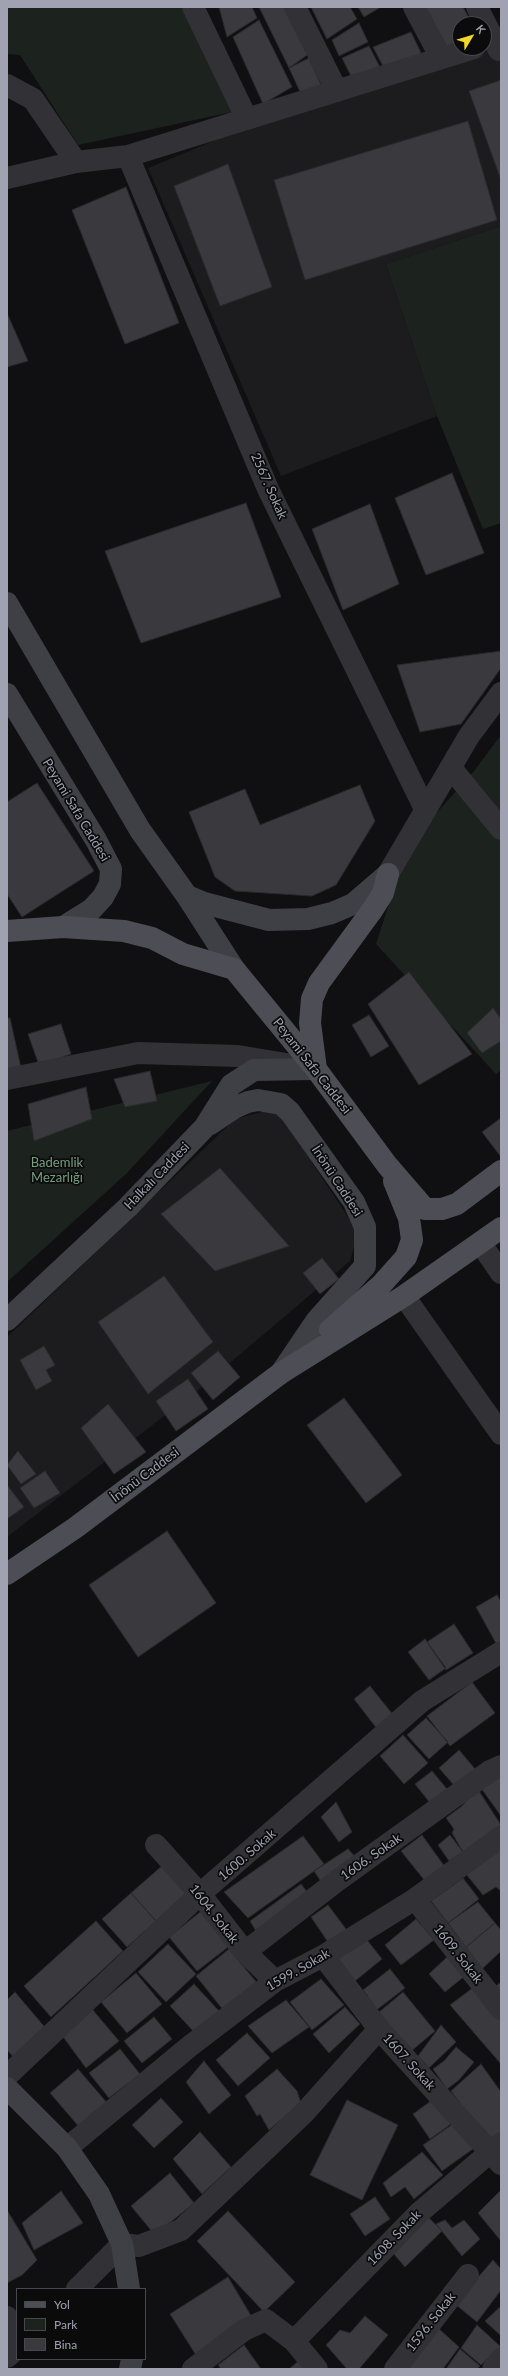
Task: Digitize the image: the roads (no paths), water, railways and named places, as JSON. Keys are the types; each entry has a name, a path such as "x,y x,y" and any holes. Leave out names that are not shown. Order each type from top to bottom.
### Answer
{"main road":[{"name":"Peyami Safa Caddesi","path":"7,603 140,830 187,896 234,969 316,1069 387,1165"},
{"name":"Peyami Safa Caddesi","path":"7,694 96,840 111,869 110,884 103,897 92,909 63,927"},
{"path":"187,896 204,903 268,920 308,919 332,913 353,904 388,874"},
{"path":"316,1069 310,1023 312,999 319,983 383,893 388,874"},
{"path":"7,931 63,927 139,934 152,938 183,954 234,969"},
{"name":"Halkalı Caddesi","path":"7,1320 128,1207 204,1128 231,1085 254,1070 316,1069"},
{"name":"İnönü Caddesi","path":"204,1128 234,1108 248,1102 258,1100 281,1104 290,1112 354,1202 365,1227 365,1266 317,1320 281,1373"},
{"path":"387,1165 425,1209 442,1209 457,1204 501,1171"},
{"path":"281,1373 381,1285 406,1257 412,1240 409,1218 387,1165"},
{"name":"İnönü Caddesi","path":"7,1574 75,1528 281,1373 404,1296 481,1244 501,1228"},
{"path":"7,2088 67,2148 99,2194 122,2244 129,2288"}],"street":[{"path":"193,7 247,119"},
{"path":"295,7 337,91"},
{"path":"414,7 441,58"},
{"path":"477,7 495,49"},
{"path":"7,178 76,162 128,156 452,55"},
{"path":"7,85 33,99 76,162"},
{"name":"2567. Sokak","path":"128,156 268,489 425,809"},
{"path":"388,874 469,736 501,693"},
{"path":"451,768 501,829"},
{"path":"7,1079 138,1053 238,1056 316,1069"},
{"path":"481,1244 501,1273"},
{"path":"404,1296 501,1434"},
{"name":"1600. Sokak","path":"7,2076 200,1894 422,1701 501,1652"},
{"name":"1606. Sokak","path":"244,1952 338,1880 490,1771 501,1766"},
{"name":"1599. Sokak","path":"67,2148 190,2046 275,1981 323,1956 415,1899 501,1837"},
{"name":"1604. Sokak","path":"156,1845 200,1894 244,1952 275,1981"},
{"name":"1609. Sokak","path":"415,1899 501,2009"},
{"name":"1607. Sokak","path":"323,1956 379,2029 498,2153"},
{"path":"78,2288 122,2244 139,2246 181,2230 305,2112 379,2029"},
{"name":"1608. Sokak","path":"294,2341 420,2212 498,2153"},
{"name":"1596. Sokak","path":"395,2369 468,2276"},
{"path":"7,2317 16,2335"},
{"path":"201,2367 244,2330 266,2320 294,2341 317,2369"},
{"path":"7,2357 16,2349"},
{"path":"493,2369 501,2359"}],"park label":[{"name":"Bademlik Mezarlığı","path":"57,1170"}]}
